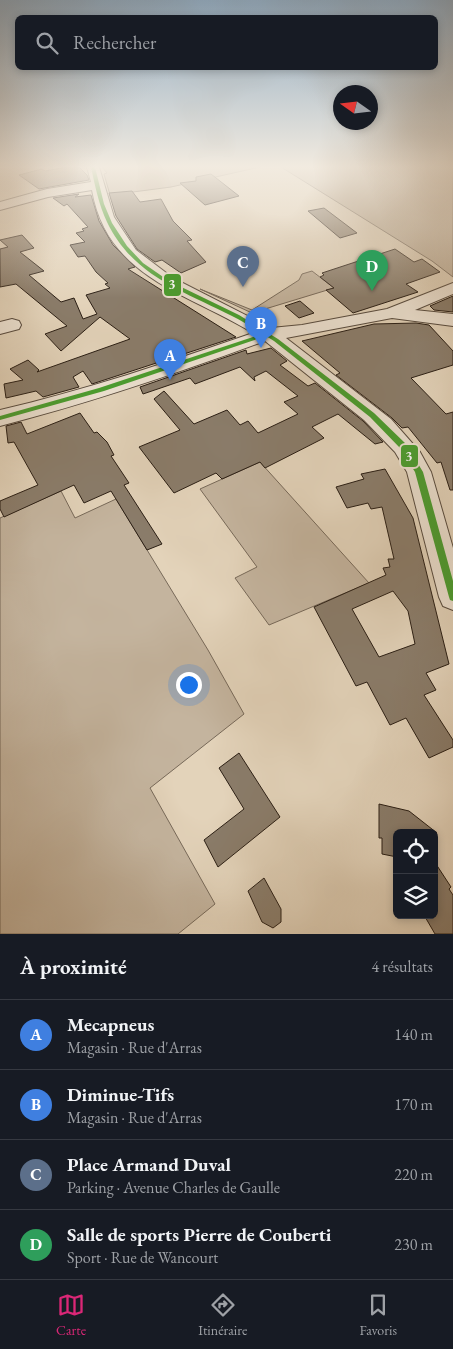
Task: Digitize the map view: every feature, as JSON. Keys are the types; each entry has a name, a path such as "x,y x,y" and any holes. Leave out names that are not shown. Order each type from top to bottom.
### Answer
{"street":[{"path":"105,211 112,228 144,265 167,282 238,316 290,348 384,424 412,456 419,472 453,598"},
{"path":"0,418 50,406 156,373 267,334 302,331 392,313 453,288"},
{"path":"392,313 453,320"}],"shaded area":[{"path":"351,211 453,211 453,277 432,261"},
{"path":"312,271 334,288 252,313 200,289 252,310 299,280 302,274"},
{"path":"260,462 369,583 269,625 235,578 257,567 200,489"},
{"path":"61,491 75,518 116,499 208,650 244,714 150,788 215,904 178,934 0,934 0,518"}],"building":[{"path":"73,211 96,211 99,221 113,245 135,267 128,269 236,337 92,384 83,371 73,377 79,387 43,397 36,391 6,398 4,384 23,380 10,369 28,360 39,370 37,372 130,339 100,317 61,351 45,334 67,326 16,284 0,287 0,249 8,247 0,240 22,235 34,248 20,252 44,271 29,275 61,302 74,298 83,319 97,314 86,295 110,288 105,284 108,283 96,272 85,256 78,257 70,245 85,242 76,233 84,231 82,229 88,227"},
{"path":"114,211 167,211 173,221 192,240 187,241 206,262 181,273 162,260 155,262 137,249"},
{"path":"308,211 327,211 357,233 340,238"},
{"path":"395,249 414,262 422,259 440,272 406,284 418,292 353,313 326,290 334,288 320,277 324,275 322,273"},
{"path":"453,296 453,312 434,310 430,306"},
{"path":"300,301 314,313 299,318 285,306"},
{"path":"416,323 429,325 453,351 453,365 411,378 446,414 453,412 453,490 450,490 441,462 437,463 408,427 402,428 392,418 336,375 340,373 302,341 374,324"},
{"path":"271,348 287,361 280,365 308,386 315,383 363,421 383,442 375,444 338,414 312,427 324,438 265,468 260,462 222,479 216,473 174,493 139,447 180,430 154,399 164,391 194,424 227,410 240,425 248,421 258,433 298,414 284,402 298,396 266,371 254,377 255,381 240,367 195,384 190,378 143,394 140,387 246,350 247,354"},
{"path":"80,413 94,433 97,432 107,442 114,455 111,456 129,483 124,485 162,544 147,550 111,491 84,503 74,485 4,517 0,509 0,501 38,485 14,442 8,443 6,426 21,422 27,434"},
{"path":"385,469 413,518 449,664 426,673 436,690 424,695 453,740 453,747 429,758 406,718 390,725 367,682 356,686 314,607 386,575 383,568 390,567 388,559 394,559 382,507 371,509 368,503 347,508 336,487 364,479 361,474","holes":["393,591 408,611 415,644 379,657 352,609"]},
{"path":"239,753 280,817 218,867 204,840 244,809 219,768"},
{"path":"379,804 409,811 432,829 393,829 393,856 382,854 382,838 379,838"},
{"path":"438,867 451,887 449,889 453,895 453,934 435,934 426,919 438,919"},
{"path":"264,878 281,909 281,922 273,928 262,922 248,891"}],"transit line":[{"name":"3","path":"105,211 125,247 141,264 167,282 237,316 276,340 372,415 403,446 419,472 453,597"},
{"name":"3","path":"0,418 101,390 267,334"}],"place":[{"name":"Place Armand Duval","path":"243,287"},
{"name":"Salle de sports Pierre de Couberti","path":"372,291"},
{"name":"Diminue-Tifs","path":"261,348"},
{"name":"Mecapneus","path":"170,380"}]}
